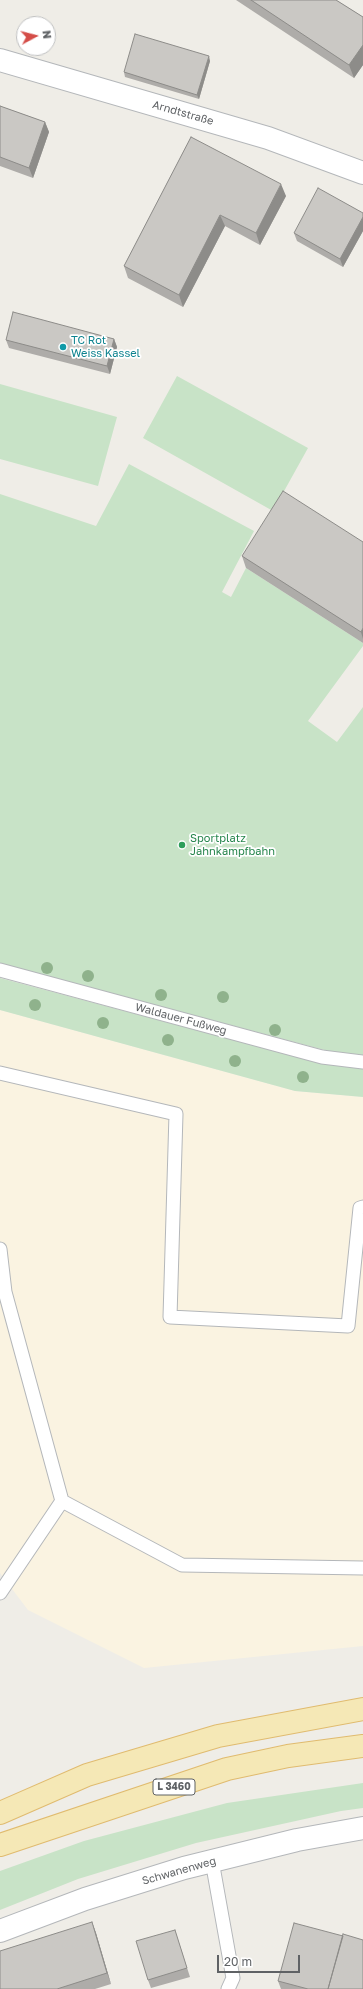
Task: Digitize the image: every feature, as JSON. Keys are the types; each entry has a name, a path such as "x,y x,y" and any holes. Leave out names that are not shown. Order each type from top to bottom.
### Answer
{"main road":[{"path":"0,1813 87,1775 218,1736 363,1709"},
{"name":"L 3460","path":"0,1845 227,1769 288,1756 363,1746"}],"street":[{"name":"Arndtstraße","path":"0,60 268,138 363,173"},
{"name":"Schwanenweg","path":"0,1931 85,1899 212,1861 297,1840 363,1828"}],"lane":[{"name":"Waldauer Fußweg","path":"0,970 322,1057 363,1062"},
{"path":"0,1073 176,1114 170,1317 348,1326 360,1208 363,1207"},
{"path":"0,1249 6,1292 62,1501 182,1565 363,1568"},
{"path":"0,1593 62,1501"},
{"path":"212,1861 233,1978 228,1989"}],"shaded area":[{"path":"0,1010 295,1091 363,1097 363,1646 144,1668 28,1610 0,1573"}],"green space":[{"path":"177,376 308,448 273,511 143,438"},
{"path":"0,384 117,417 98,486 0,459"},
{"name":"Sportplatz Jahnkampfbahn","path":"129,464 254,531 222,592 231,597 246,568 363,643 363,646 308,721 337,742 363,707 363,1055 332,1052 0,964 0,494 96,526"},
{"path":"0,978 309,1060 363,1067 363,1097 295,1091 0,1010"},
{"path":"363,1783 363,1808 341,1811 196,1843 78,1879 0,1910 0,1871 84,1841 227,1803"}],"building":[{"path":"251,0 336,0 363,17 363,45 349,65"},
{"path":"135,34 209,56 197,95 124,72"},
{"path":"0,106 45,122 29,168 0,157"},
{"path":"191,137 281,184 256,233 220,215 179,295 124,266"},
{"path":"318,188 363,213 363,217 340,259 294,233"},
{"name":"TC Rot Weiss Kassel","path":"13,312 114,339 107,366 6,340"},
{"path":"283,491 363,542 363,628 361,632 242,556"},
{"path":"92,1922 107,1973 57,1989 0,1989 0,1951"},
{"path":"294,1923 343,1936 328,1989 308,1989 278,1981"},
{"path":"175,1930 187,1968 148,1980 136,1941"},
{"path":"343,1934 363,1940 363,1989 328,1989"}],"place":[{"name":"TC Rot Weiss Kassel","path":"63,347"},
{"name":"Sportplatz Jahnkampfbahn","path":"182,845"}]}
